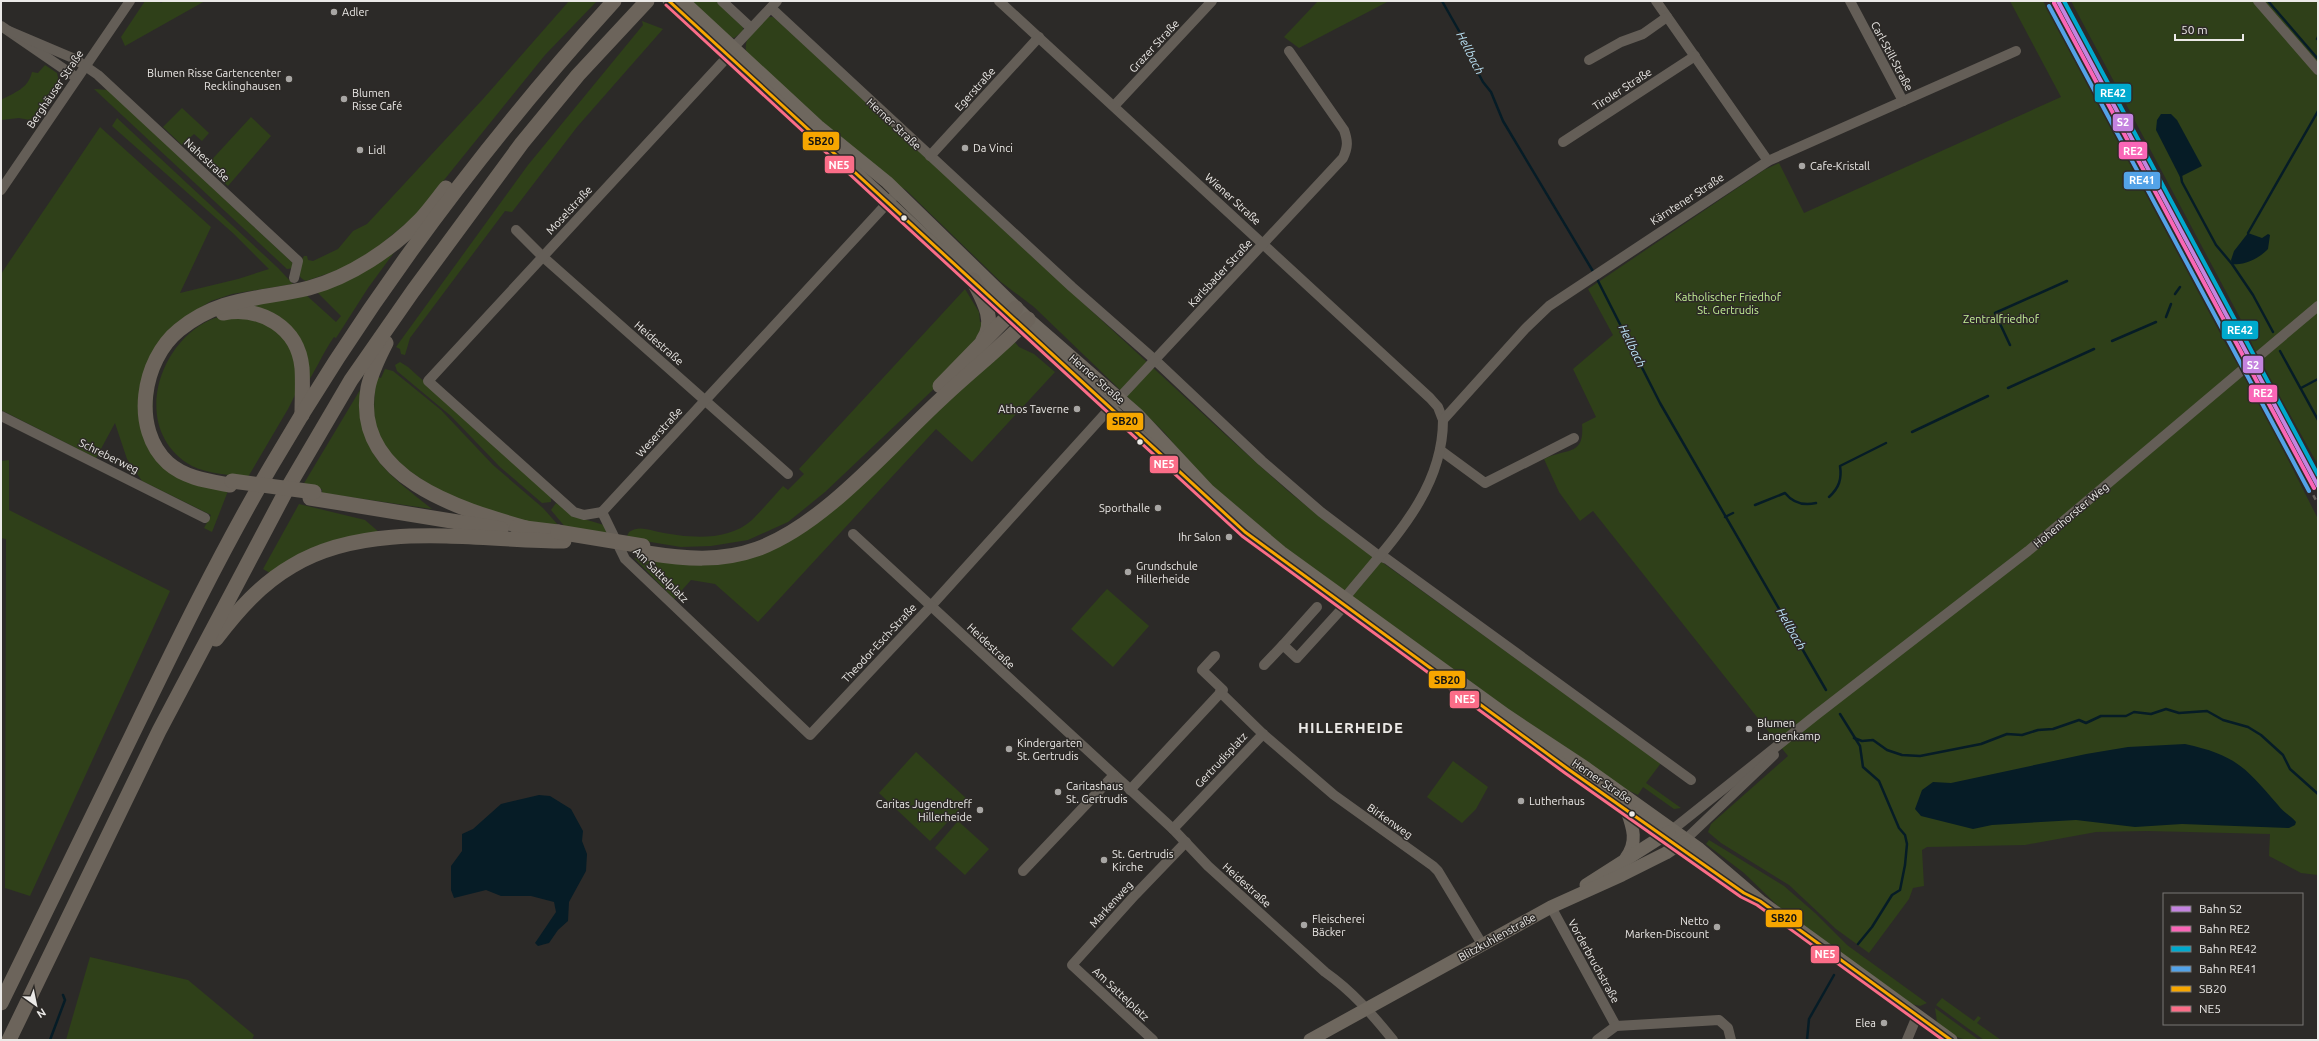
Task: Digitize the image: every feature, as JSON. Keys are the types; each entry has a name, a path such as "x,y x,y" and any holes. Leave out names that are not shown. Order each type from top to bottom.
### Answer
{"highway":[{"path":"1,1003 186,623 242,517 302,414 415,245 546,77 614,1"},
{"path":"10,1040 188,675 288,490 351,380 413,291 522,143 578,75 647,1"},
{"path":"479,161 448,184 421,218 372,259 332,280 302,285 231,302 199,315 177,331 164,346 152,369 147,388 145,409 146,424 157,450 168,463 186,474 201,480 231,483 526,528 561,536 688,559 724,557 757,549 791,534 836,499 941,398 1024,323"},
{"path":"973,280 986,306 989,326 988,334 977,349"},
{"path":"413,291 375,364 368,387 367,416 374,440 391,464 420,487 474,512 526,528"},
{"path":"231,483 200,474 180,463 166,450 156,432 152,410 154,380 165,356 175,342 191,328 223,312 240,310 259,314 271,319 292,340 298,353 302,367 302,414"},
{"path":"645,550 718,550 746,544 780,530 834,490 977,349 1012,311"},
{"path":"312,495 530,533 561,536"},
{"path":"188,675 236,612 254,595 292,566 316,554 346,545 378,539 561,536"}],"main road":[{"name":"Herner Straße","path":"669,1 732,52 897,192 1024,323 1115,403 1195,487 1245,532 1511,719 1586,768 1668,833"},
{"name":"Herner Straße","path":"683,1 732,52 888,203 973,280 1012,311"},
{"name":"Herner Straße","path":"1346,602 1627,811 1682,842 1706,853 1760,902 1951,1040"},
{"path":"1626,860 1634,844 1634,830 1627,811"},
{"path":"1551,907 1668,833"},
{"name":"Blitzkuhlenstraße","path":"1310,1040 1551,907 1622,875 1682,842"}],"street":[{"name":"Berghäuser Straße","path":"1,190 130,1"},
{"path":"722,1 751,28"},
{"name":"Wiener Straße","path":"999,1 1265,243 1430,398 1438,407 1443,420"},
{"name":"Grazer Straße","path":"1114,106 1212,1"},
{"path":"1656,1 1768,161"},
{"name":"Carl-Still-Straße","path":"1850,1 1903,101"},
{"path":"2258,1 2318,70"},
{"name":"Moselstraße","path":"602,512 584,515 574,512 428,381 732,52 751,28 774,4"},
{"name":"Herner Straße","path":"774,4 930,156 1072,287 1155,360 1262,461 1321,512 1691,780"},
{"path":"1589,60 1621,42 1643,34 1667,17"},
{"path":"5,28 75,59 85,66"},
{"path":"5,28 77,78"},
{"name":"Egerstraße","path":"930,156 1039,37"},
{"name":"Karlsbader Straße","path":"1115,403 1343,158 1347,149 1348,139 1344,130 1289,51"},
{"name":"Kärntener Straße","path":"1443,420 1525,328 1549,306 1768,161 2016,52"},
{"name":"Tiroler Straße","path":"1563,142 1695,56"},
{"name":"Nahestraße","path":"85,66 98,75 298,261 302,285"},
{"name":"Weserstraße","path":"602,512 897,192"},
{"name":"Heidestraße","path":"516,230 542,256 788,474"},
{"name":"Hohenhorster Weg","path":"1668,833 1816,715 2028,551 2318,306"},
{"name":"Theodor-Esch-Straße","path":"810,735 931,606 1115,403"},
{"name":"Schreberweg","path":"1,416 205,518"},
{"path":"1283,645 1297,658 1346,602 1419,506 1429,488 1440,450 1443,437 1443,420"},
{"path":"1440,450 1485,483 1574,438"},
{"name":"Am Sattelplatz","path":"602,512 625,559 810,735"},
{"name":"Heidestraße","path":"853,534 1173,829 1208,866 1367,1008 1393,1040"},
{"path":"1264,665 1316,607"},
{"name":"Gertrudisplatz","path":"1173,829 1263,734 1220,692 1223,690 1202,670 1215,656"},
{"path":"1130,790 1220,692"},
{"name":"Hohenhorster Weg","path":"1682,842 1773,756 1809,726 1816,715"},
{"name":"Birkenweg","path":"1263,734 1334,795 1434,866 1482,944"},
{"path":"1023,871 1114,775"},
{"name":"Markenweg","path":"1072,965 1134,895 1186,842"},
{"name":"Vorderbruchstraße","path":"1551,907 1616,1026"},
{"name":"Am Sattelplatz","path":"1072,965 1153,1040"},
{"path":"1907,1040 1917,1016"},
{"path":"1597,1040 1616,1026 1719,1020 1728,1028 1730,1040"}],"green space":[{"path":"145,1 159,1 161,3 164,1 205,1 125,46 121,37"},
{"path":"569,1 597,1 545,55 415,216 380,245 347,267 306,281 302,279 298,270 304,256 307,256 308,260 313,261 338,249 353,231 367,224 483,99"},
{"path":"691,1 716,1 743,27 743,31 734,38 727,36"},
{"path":"1318,1 1389,1 1299,48 1284,37"},
{"path":"2010,1 2043,1 2226,344 2245,374 2318,519 2318,875 2301,873 2269,856 2270,834 2147,831 2096,832 2025,845 1927,847 1922,850 1924,886 1913,888 1909,899 1869,953 1836,929 1789,885 1721,843 1708,832 1711,824 1788,756 1593,511 1580,521 1559,492 1544,459 1577,447 1582,435 1582,424 1596,417 1573,369 1613,335 1588,289 1764,170 1779,163 1804,213 2061,97"},
{"path":"2071,1 2318,1 2318,465 2255,352 2247,331"},
{"path":"768,17 773,17 777,20 1288,491 1333,527 1661,763 1646,783 1681,808 1674,809 1643,787 1638,795 1615,784 1560,748 1263,532 1202,478 1164,432 1034,307 1001,282 906,190 895,184 830,130 747,54 746,43 748,38"},
{"path":"642,21 663,29 577,127 512,212 505,211 410,338 405,355 401,354 400,349 396,347 401,340 528,165 643,25"},
{"path":"45,65 57,73 59,82 35,121 19,118 1,120 1,100 24,86 30,78 32,72 38,73"},
{"path":"94,89 108,90 295,265 294,268 287,269"},
{"path":"182,108 209,133 202,141 194,134 182,145 163,127"},
{"path":"251,117 271,136 228,186 206,166"},
{"path":"117,118 278,268 293,284 232,294 211,301 176,323 165,334 155,350 151,449 228,491 212,532 204,528 211,515 142,481 127,459 115,423 96,458 1,410 1,274 100,127 211,227 180,293 238,279 269,269 234,234 112,126"},
{"path":"401,243 368,288 336,338 334,337 330,342 309,380 285,321 273,313 246,304 305,294 336,322 341,316 316,291"},
{"path":"965,289 979,312 980,322 987,321 985,330 938,385 825,492 788,522 748,540 711,546 681,547 626,538 629,532 640,528 682,536 695,537 720,535 742,527 752,520 783,486 788,490 804,474 799,469"},
{"path":"242,314 279,330 293,351 298,389 248,477 227,475 198,469 192,466 174,452 162,434 157,414 157,393 162,373 172,353 186,336 204,323 218,317"},
{"path":"1014,341 1019,347 1034,354 1055,372 972,462 936,429 758,622 715,584 691,580 674,599 634,558 680,564 770,550"},
{"path":"400,362 408,367 551,496 551,502 542,503 500,467 451,416 397,371 395,365"},
{"path":"385,369 393,371 441,410 493,465 543,508 559,526 533,523 500,516 462,501 442,492 424,481 392,456 378,434 374,409 376,376 381,378"},
{"path":"360,390 364,431 378,460 401,484 432,509 322,493 322,489 303,485"},
{"path":"9,460 9,510 170,591 30,896 5,888 6,539 1,538 1,461"},
{"path":"556,503 577,517 604,525 611,534 566,528 551,510"},
{"path":"299,504 365,520 380,533 270,573 263,569"},
{"path":"1107,589 1149,626 1113,667 1071,629"},
{"path":"916,752 968,800 930,841 879,793"},
{"path":"1453,761 1488,787 1476,809 1462,823 1427,797"},
{"path":"958,821 989,849 965,875 935,848"},
{"path":"1709,840 1784,886 1815,913 1847,945 1927,1003 1920,1006 1911,1004 1781,909 1744,873 1706,844"},
{"path":"90,957 188,980 254,1035 252,1040 66,1040"},
{"path":"1942,998 1974,1021 1978,1016 1981,1018 1977,1023 2001,1040 1984,1040 1936,1005"},
{"path":"1935,1008 1979,1040 1960,1038 1952,1034 1937,1022"}],"water":[{"path":"2161,114 2171,114 2177,120 2202,166 2180,177 2156,130 2157,120"},
{"path":"2248,233 2262,238 2268,234 2270,235 2268,249 2252,261 2242,264 2232,264 2231,260 2234,251"},
{"path":"2185,744 2217,753 2239,765 2257,781 2280,807 2296,822 2295,825 2289,828 2182,824 2135,827 2076,820 1992,825 1973,829 1921,816 1915,809 1922,790 1933,782 1951,783 2086,754 2128,747"},
{"path":"539,795 550,796 571,809 583,831 582,841 587,854 586,871 569,902 568,921 558,930 549,943 538,946 535,943 556,912 554,902 531,896 501,896 486,890 454,898 451,890 451,866 462,851 462,834 473,829 501,804"}],"waterway":[{"name":"Hellbach","path":"1442,1 1471,52 1475,67 1483,82 1491,92 1503,121 1594,273"},
{"path":"2268,1 2318,59"},
{"path":"2248,233 2318,111"},
{"path":"2181,176 2182,182 2216,245 2232,264 2253,295 2273,332"},
{"name":"Hellbach","path":"1596,277 1660,403 1826,690"},
{"path":"2010,345 1995,313 2067,281"},
{"path":"2175,294 2180,287"},
{"path":"2166,317 2171,304"},
{"path":"2112,341 2156,322"},
{"path":"2008,388 2094,349"},
{"path":"2280,351 2318,420"},
{"path":"2301,388 2318,379"},
{"path":"1912,432 1988,396"},
{"path":"1829,497 1839,483 1841,475 1840,466 1886,443"},
{"path":"1755,505 1785,493 1791,499 1799,503 1816,503"},
{"name":"Hellbach","path":"1725,517 1733,513"},
{"path":"1854,738 1862,741 1873,740 1887,750 1902,755 1920,756 1981,744 2007,734 2022,735 2038,730 2053,729 2079,720 2086,723 2101,716 2126,716 2134,712 2151,714 2166,709 2179,713 2207,711 2223,720 2248,727 2261,735 2283,755 2290,769 2318,794"},
{"name":"Hellbach","path":"1840,714 1860,746 1863,767 1879,781 1899,828 1905,835 1907,844 1900,890 1892,895 1872,927 1858,944"},
{"name":"Hellbach","path":"1807,1040 1809,1019 1834,975"},
{"path":"50,1040 65,1000 63,995"}],"railway":[{"path":"2050,1 2318,504"}],"rail line":[{"name":"S2","path":"2058,1 2318,486"},
{"name":"RE42","path":"2064,1 2318,475"},
{"name":"RE2","path":"2054,3 2314,488"},
{"name":"RE41","path":"2049,6 2309,491"}],"transit line":[{"name":"SB20","path":"669,1 1245,532 1568,769 1744,893 1760,901 1951,1040"},
{"name":"NE5","path":"666,5 1242,536 1565,773 1741,897 1757,905 1943,1040"}],"place":[{"name":"Adler","path":"334,12"},
{"name":"Blumen Risse Gartencenter Recklinghausen","path":"289,79"},
{"name":"Blumen Risse Café","path":"344,99"},
{"name":"Da Vinci","path":"965,148"},
{"name":"Lidl","path":"360,150"},
{"name":"Cafe-Kristall","path":"1802,166"},
{"name":"Athos Taverne","path":"1077,409"},
{"name":"Sporthalle","path":"1158,508"},
{"name":"Ihr Salon","path":"1229,537"},
{"name":"Grundschule Hillerheide","path":"1128,572"},
{"name":"Blumen Langenkamp","path":"1749,729"},
{"name":"Kindergarten St. Gertrudis","path":"1009,749"},
{"name":"Caritashaus St. Gertrudis","path":"1058,792"},
{"name":"Lutherhaus","path":"1521,801"},
{"name":"Caritas Jugendtreff Hillerheide","path":"980,810"},
{"name":"St. Gertrudis Kirche","path":"1104,860"},
{"name":"Fleischerei Bäcker","path":"1304,925"},
{"name":"Netto Marken-Discount","path":"1717,927"},
{"name":"Elea","path":"1884,1023"}],"district":[{"name":"HILLERHEIDE","path":"1351,728"}],"park label":[{"name":"Katholischer Friedhof St. Gertrudis","path":"1728,303"},
{"name":"Zentralfriedhof","path":"2001,319"}]}
